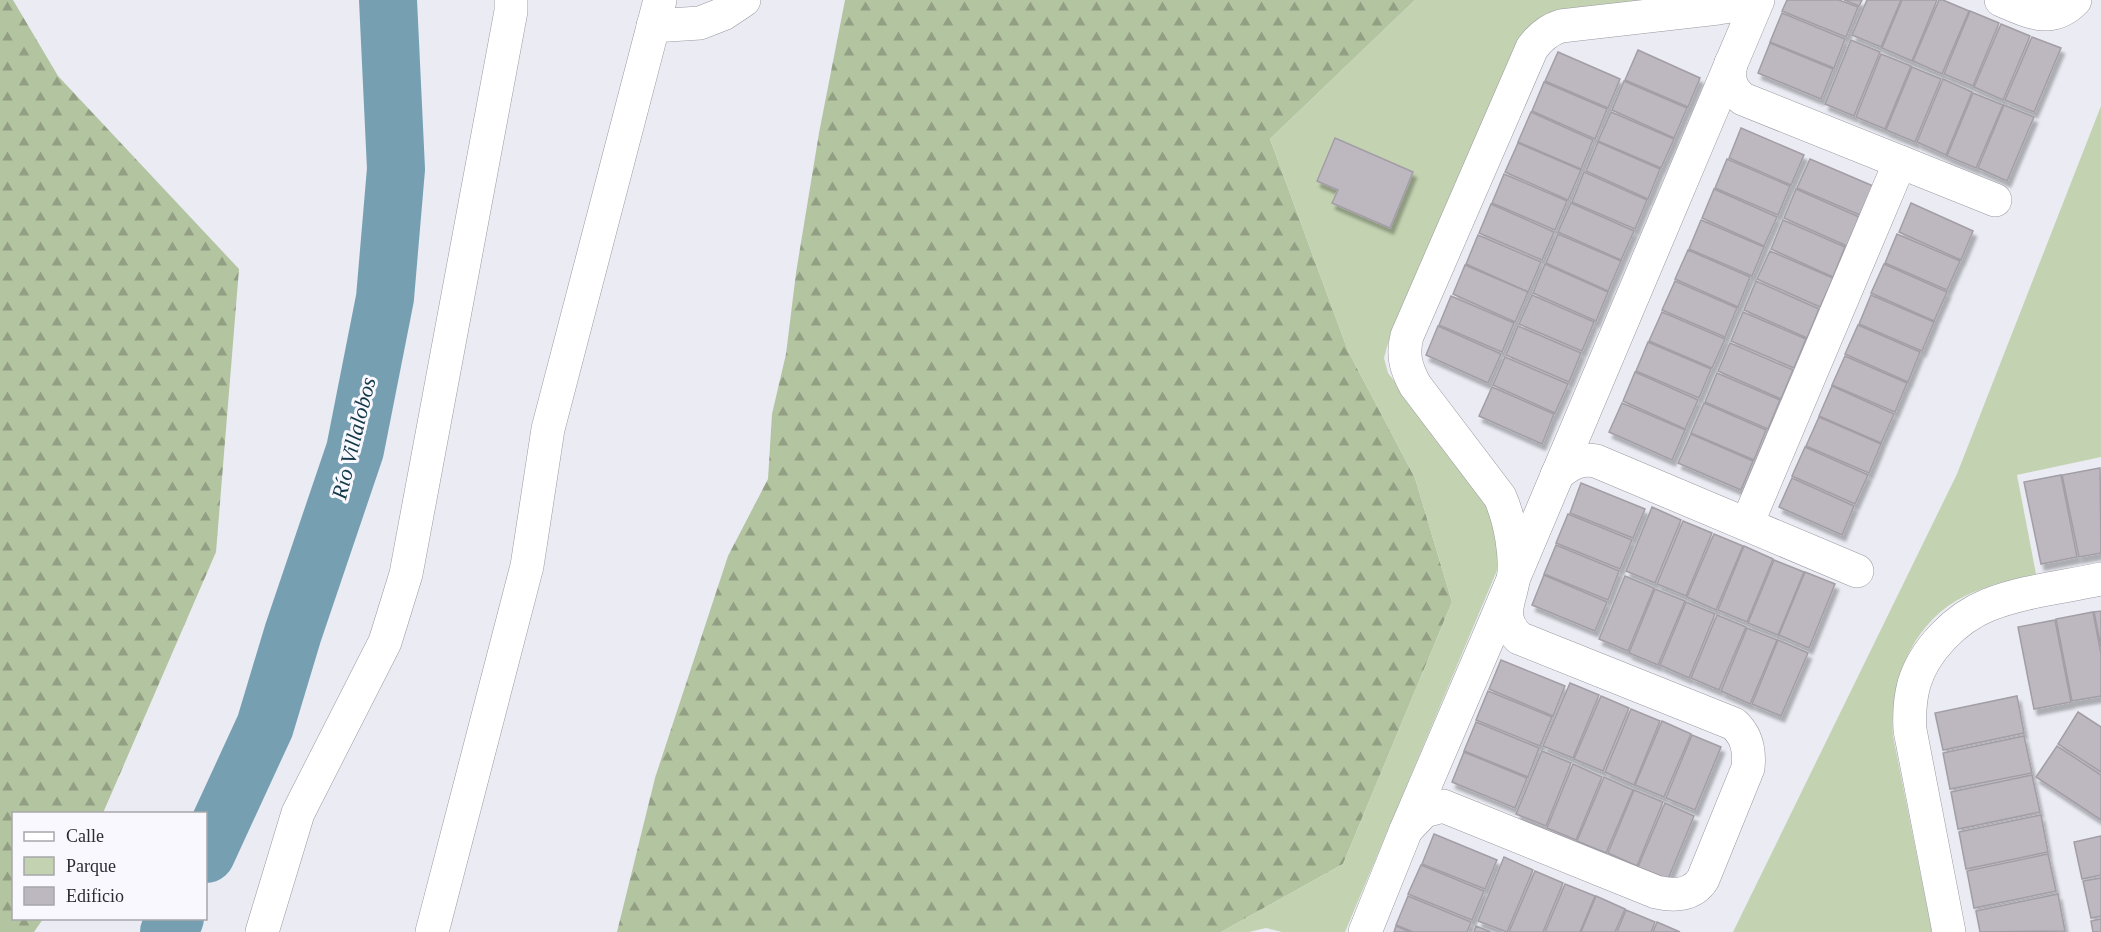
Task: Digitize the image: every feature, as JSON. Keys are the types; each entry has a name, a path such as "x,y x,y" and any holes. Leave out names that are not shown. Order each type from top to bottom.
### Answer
{"street":[{"path":"262,932 298,813 385,642 406,574 511,11 511,0"},
{"path":"432,932 527,566 548,429 657,13 700,23 723,14 744,0"},
{"path":"1406,830 1424,811 1443,806 1656,892 1673,895 1688,892 1697,887 1703,879 1748,768 1748,748 1744,736 1734,724 1519,638 1510,627 1506,613 1507,599 1513,580 1512,542 1506,510 1500,497 1415,385 1407,370 1404,347 1532,48 1545,33 1561,26 1718,8 1732,6 1746,0"},
{"path":"1365,932 1406,830 1758,0"},
{"path":"2001,0 2048,15 2069,7 2075,0"},
{"path":"1731,63 1729,80 1732,88 1743,99 1995,200"},
{"path":"1747,524 1900,162"},
{"path":"1557,474 1575,462 1596,461 1857,571"},
{"path":"1949,932 1910,730 1911,698 1917,675 1944,636 1958,623 1986,606 2014,597 2101,579"}],"green space":[{"path":"0,0 13,0 58,76 239,269 216,552 103,812 12,812 12,920 42,920 34,932 0,932"},
{"path":"845,0 1415,0 1270,139 1348,351 1415,478 1452,602 1343,864 1221,932 617,932 655,778 728,556 768,479 772,414 786,354 796,273 819,133"},
{"path":"1415,0 1666,0 1561,13 1388,343 1384,358 1388,373 1448,450 1497,521 1498,568 1345,932 1282,932 1266,928 1249,932 1221,932 1343,864 1452,602 1415,478 1348,351 1270,139"},
{"path":"2101,106 2101,457 2017,475 2036,574 1982,589 1947,607 1918,637 1900,674 1895,694 1893,736 1932,932 1733,932 1957,474"}],"building":[{"path":"1787,0 1839,0 1858,7 1846,37 1782,11"},
{"path":"1844,0 1862,0 1859,6"},
{"path":"1867,0 1901,0 1881,47 1852,35"},
{"path":"1902,0 1937,0 1912,61 1882,48"},
{"path":"1939,0 1969,11 1942,74 1913,61"},
{"path":"1970,11 1999,23 1973,86 1944,74"},
{"path":"1782,13 1845,39 1834,68 1770,42"},
{"path":"2001,24 2030,36 2003,100 1974,87"},
{"path":"2032,37 2061,48 2034,112 2005,100"},
{"path":"1851,40 1880,52 1854,116 1825,104"},
{"path":"1770,43 1833,69 1821,99 1758,73"},
{"path":"1638,50 1700,78 1688,107 1625,80"},
{"path":"1558,52 1620,79 1608,108 1545,81"},
{"path":"1881,54 1911,66 1885,129 1856,117"},
{"path":"1912,67 1941,79 1915,142 1886,130"},
{"path":"1943,79 1972,92 1946,155 1917,142"},
{"path":"1624,81 1687,108 1674,138 1612,110"},
{"path":"1544,82 1607,109 1595,139 1532,111"},
{"path":"1973,93 2003,105 1976,168 1947,156"},
{"path":"2004,105 2034,117 2007,181 1978,168"},
{"path":"1531,112 1593,140 1581,169 1518,142"},
{"path":"1611,112 1674,139 1661,168 1598,141"},
{"path":"1741,128 1804,155 1791,185 1729,158"},
{"path":"1335,138 1413,172 1390,228 1332,203 1338,190 1317,181"},
{"path":"1598,142 1660,169 1648,199 1586,171"},
{"path":"1518,143 1581,170 1568,200 1505,172"},
{"path":"1727,159 1790,186 1778,215 1715,188"},
{"path":"1810,159 1873,186 1860,215 1797,188"},
{"path":"1584,172 1647,200 1635,229 1572,202"},
{"path":"1504,174 1567,201 1555,230 1492,203"},
{"path":"1714,189 1777,217 1764,246 1702,218"},
{"path":"1796,189 1859,217 1847,246 1784,218"},
{"path":"1571,203 1634,231 1621,260 1558,232"},
{"path":"1911,203 1973,231 1961,260 1899,232"},
{"path":"1491,204 1554,232 1542,260 1479,233"},
{"path":"1701,220 1764,247 1752,276 1689,249"},
{"path":"1783,220 1845,247 1833,277 1771,249"},
{"path":"1558,234 1621,261 1608,291 1546,263"},
{"path":"1897,234 1960,261 1947,290 1885,263"},
{"path":"1478,235 1541,262 1528,292 1466,264"},
{"path":"1688,250 1750,277 1738,307 1675,279"},
{"path":"1770,251 1833,278 1820,307 1757,279"},
{"path":"1545,264 1608,292 1596,321 1533,293"},
{"path":"1884,264 1947,292 1934,321 1871,293"},
{"path":"1465,265 1528,292 1515,322 1453,294"},
{"path":"1675,281 1737,308 1725,337 1662,310"},
{"path":"1756,281 1819,309 1807,338 1744,310"},
{"path":"1532,295 1594,322 1582,351 1519,324"},
{"path":"1871,295 1934,322 1922,351 1859,324"},
{"path":"1451,296 1514,323 1502,352 1439,325"},
{"path":"1662,312 1725,339 1712,368 1649,341"},
{"path":"1743,312 1806,339 1794,368 1731,341"},
{"path":"1858,325 1920,352 1908,382 1845,354"},
{"path":"1438,326 1501,354 1488,383 1426,355"},
{"path":"1518,326 1581,353 1569,382 1506,355"},
{"path":"1648,342 1711,369 1699,398 1636,371"},
{"path":"1730,343 1793,370 1781,399 1718,371"},
{"path":"1845,356 1907,383 1895,412 1832,385"},
{"path":"1505,357 1568,384 1555,413 1493,385"},
{"path":"1635,372 1698,400 1685,429 1623,401"},
{"path":"1717,373 1780,400 1768,429 1705,402"},
{"path":"1832,386 1894,414 1881,443 1819,416"},
{"path":"1492,387 1554,414 1542,444 1479,416"},
{"path":"1622,403 1685,430 1672,460 1609,432"},
{"path":"1704,403 1766,430 1754,460 1691,433"},
{"path":"1819,417 1881,444 1869,473 1806,446"},
{"path":"1691,434 1753,461 1741,490 1678,463"},
{"path":"1805,447 1868,475 1855,504 1792,476"},
{"path":"2100,468 2101,553 2079,557 2062,475"},
{"path":"2061,475 2077,557 2041,564 2024,482"},
{"path":"1792,478 1854,506 1842,535 1779,507"},
{"path":"1581,483 1645,509 1633,538 1570,513"},
{"path":"1652,507 1681,520 1655,583 1626,571"},
{"path":"1568,514 1632,540 1620,569 1556,543"},
{"path":"1683,521 1712,533 1686,596 1657,584"},
{"path":"1714,534 1743,546 1716,610 1687,597"},
{"path":"1556,545 1619,571 1608,600 1544,574"},
{"path":"1744,546 1773,559 1747,622 1718,610"},
{"path":"1774,560 1804,572 1778,635 1748,623"},
{"path":"1805,572 1835,584 1809,648 1779,635"},
{"path":"1544,575 1607,602 1595,631 1532,605"},
{"path":"1625,576 1654,588 1628,651 1599,639"},
{"path":"1655,589 1685,601 1658,665 1629,653"},
{"path":"1686,602 1715,614 1689,678 1660,665"},
{"path":"2101,611 2101,647 2094,612"},
{"path":"2093,612 2101,654 2101,696 2072,701 2056,619"},
{"path":"1717,615 1746,627 1719,690 1691,678"},
{"path":"2055,620 2071,702 2034,709 2018,627"},
{"path":"1747,628 1777,640 1750,704 1721,691"},
{"path":"1778,640 1808,653 1781,716 1752,704"},
{"path":"1501,660 1565,686 1553,716 1489,689"},
{"path":"1570,683 1599,695 1573,758 1543,746"},
{"path":"1488,691 1552,717 1540,746 1476,720"},
{"path":"1601,696 1629,708 1603,771 1574,759"},
{"path":"2017,696 2024,733 1943,750 1935,713"},
{"path":"1631,709 1660,721 1634,785 1605,772"},
{"path":"2078,712 2101,727 2101,772 2058,744"},
{"path":"1662,721 1691,734 1664,797 1635,785"},
{"path":"1476,722 1539,748 1528,777 1464,751"},
{"path":"1692,735 1721,747 1695,810 1666,798"},
{"path":"2024,736 2032,773 1950,789 1943,753"},
{"path":"2057,746 2101,775 2101,820 2036,777"},
{"path":"1542,751 1571,763 1546,826 1516,814"},
{"path":"1464,752 1527,778 1515,808 1452,782"},
{"path":"1573,764 1602,777 1576,840 1547,828"},
{"path":"2032,775 2040,812 1958,829 1951,792"},
{"path":"1604,777 1633,790 1606,853 1577,841"},
{"path":"1634,790 1663,802 1637,866 1608,853"},
{"path":"1665,803 1694,816 1668,879 1638,867"},
{"path":"2041,815 2048,852 1966,869 1959,832"},
{"path":"1434,834 1497,860 1485,889 1422,864"},
{"path":"2101,836 2101,875 2082,879 2074,842"},
{"path":"2048,854 2056,891 1974,908 1967,871"},
{"path":"1504,857 1533,870 1507,932 1478,921"},
{"path":"1421,865 1484,891 1472,920 1408,894"},
{"path":"1535,871 1563,883 1543,932 1509,932"},
{"path":"2101,878 2101,916 2091,918 2083,881"},
{"path":"1565,884 1595,896 1580,932 1545,932"},
{"path":"2058,894 2065,931 1980,932 1976,911"},
{"path":"1408,896 1471,922 1467,932 1413,932 1396,925"},
{"path":"1596,896 1625,909 1615,932 1581,932"},
{"path":"1626,910 1655,922 1651,932 1617,932"},
{"path":"2101,919 2101,932 2093,932 2091,921"},
{"path":"1657,922 1680,932 1653,932"},
{"path":"1396,926 1410,932 1394,932"},
{"path":"1476,926 1491,932 1474,932"}],"waterway":[{"name":"Río Villalobos","path":"207,852 265,726 293,633 355,450 385,298 396,169 388,0"},
{"name":"Río Villalobos","path":"169,932 174,920"}]}
